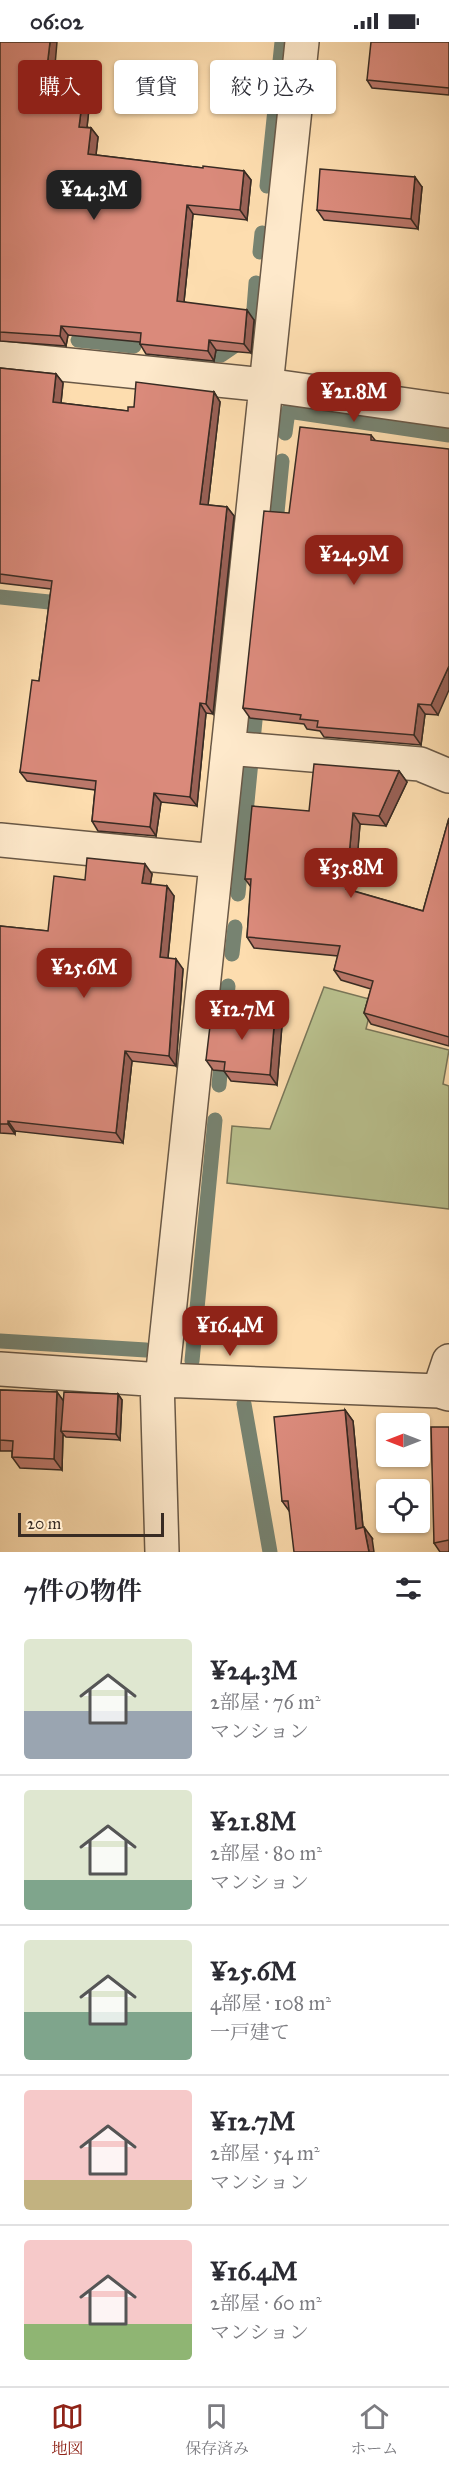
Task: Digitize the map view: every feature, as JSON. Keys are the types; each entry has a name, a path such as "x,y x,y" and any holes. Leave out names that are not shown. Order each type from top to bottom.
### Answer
{"street":[{"path":"162,1552 159,1380 216,861 243,750 266,385 302,42"},
{"path":"0,358 266,385 449,411"},
{"path":"243,750 420,764 449,776"},
{"path":"0,840 216,861"},
{"path":"0,1369 159,1380 446,1382"}],"green space":[{"path":"324,987 373,1000 366,1029 449,1050 443,1084 449,1086 449,1209 227,1183 232,1126 270,1129"}],"building":[{"path":"0,42 50,42 48,60 18,60 18,114 81,114 79,127 91,128 88,154 244,171 240,210 187,205 177,301 247,310 244,344 209,340 208,351 140,344 141,333 61,326 60,336 0,332"},
{"path":"371,42 449,42 449,88 367,80"},
{"path":"320,169 415,177 411,219 317,210"},
{"path":"0,368 56,374 53,402 128,411 128,407 134,407 136,382 214,392 200,504 227,507 206,704 200,703 190,797 154,793 150,827 92,821 96,781 20,772 32,680 39,681 52,581 0,574"},
{"path":"300,427 371,435 371,440 449,449 449,666 431,705 418,704 414,735 317,727 318,721 300,719 301,715 243,708 264,511 289,513"},
{"path":"314,764 399,771 379,816 353,813 346,889 423,911 449,818 449,1037 364,1013 373,981 334,970 340,946 247,937 251,879 245,879 252,806 309,811"},
{"path":"87,858 145,864 142,883 167,886 160,957 176,959 169,1056 125,1051 116,1133 8,1121 8,1124 0,1124 0,926 48,931 54,876 85,880"},
{"path":"212,1009 275,1015 270,1075 224,1071 225,1062 206,1060"},
{"path":"0,1390 57,1392 54,1459 12,1457 13,1441 0,1440"},
{"path":"64,1392 118,1394 116,1434 61,1431"},
{"path":"345,1410 356,1529 364,1527 369,1552 294,1552 288,1501 282,1501 274,1417"},
{"path":"431,1427 449,1427 449,1540 434,1543"}],"waterway":[{"path":"267,186 282,42"},
{"path":"260,252 262,233"},
{"path":"195,353 221,355 252,334 256,283"},
{"path":"78,340 134,346"},
{"path":"285,433 288,411 449,435"},
{"path":"276,523 282,461"},
{"path":"0,597 69,604"},
{"path":"238,894 257,700"},
{"path":"232,954 235,927"},
{"path":"224,1029 228,986"},
{"path":"219,1085 222,1052"},
{"path":"192,1361 215,1120"},
{"path":"0,1341 146,1350"},
{"path":"244,1404 270,1552"}]}
